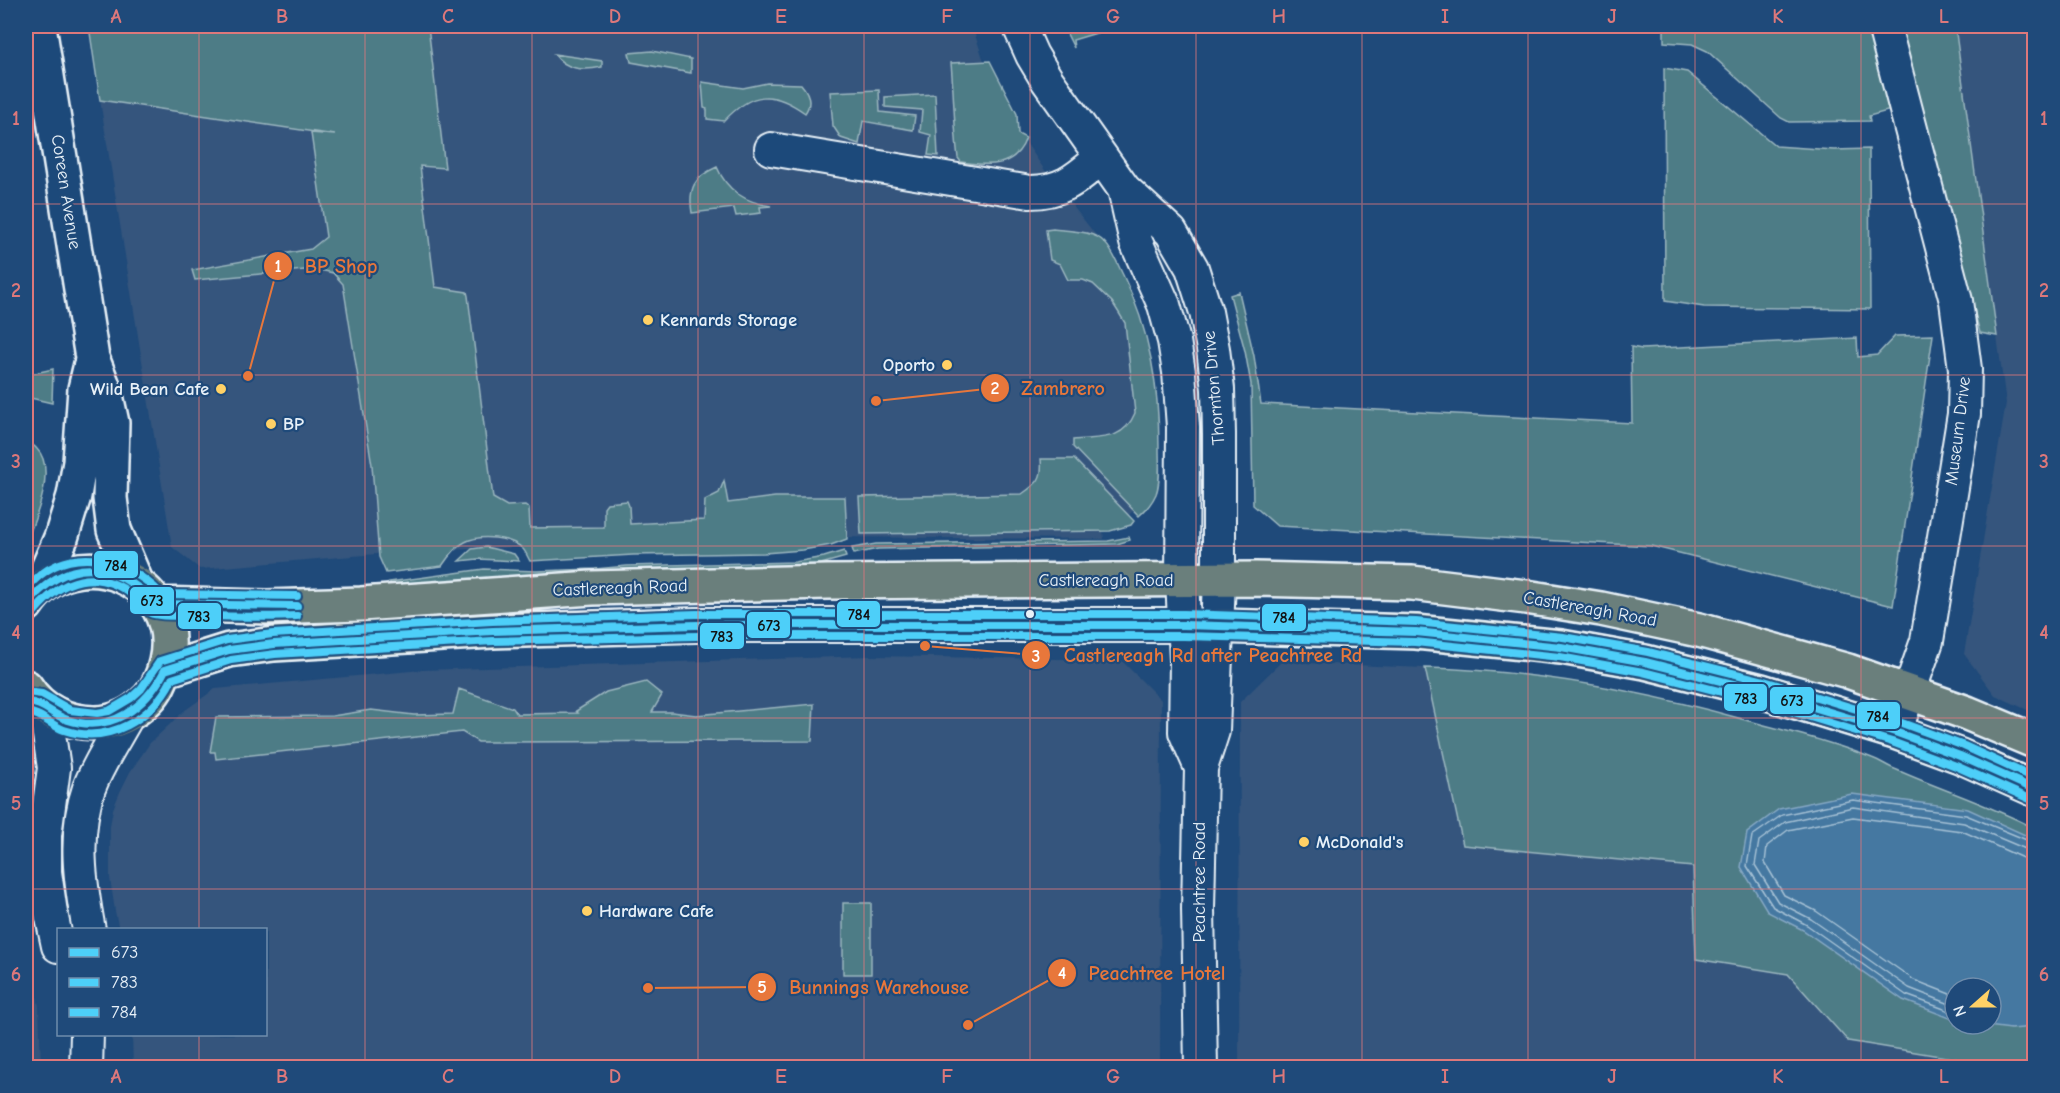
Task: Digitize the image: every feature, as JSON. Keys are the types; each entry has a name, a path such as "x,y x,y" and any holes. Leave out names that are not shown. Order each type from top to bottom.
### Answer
{"main road":[{"path":"33,596 55,577 71,571 88,568 123,575 147,594 162,616 168,643 165,670 159,684 151,696 128,715 100,723 71,721 34,700"},
{"name":"Castlereagh Road","path":"147,594 267,607 361,604 592,588 828,582 1336,579 1412,583 1548,600 1699,630 1799,656 1967,713 2034,741"},
{"path":"165,670 229,650 274,644 493,632 696,625 1184,625 1416,632 1561,647 1645,662 1750,688 1895,732 1960,756 2034,789"}],"street":[{"name":"Coreen Avenue","path":"39,26 92,358 105,391 112,423 110,498 114,530 147,594"},
{"name":"Thornton Drive","path":"1019,26 1032,55 1047,80 1101,158 1124,189 1171,232 1192,268 1206,312 1218,389 1219,580"},
{"name":"Museum Drive","path":"1884,26 1949,269 1962,333 1965,369 1964,414 1926,641 1895,732"},
{"path":"771,149 1030,192 1060,188 1074,181 1101,158"},
{"name":"Thornton Drive","path":"1124,189 1136,242 1166,314 1174,341 1179,372 1183,427 1182,580"},
{"name":"Coreen Avenue","path":"33,596 63,532 74,496 80,462 85,389 92,358"},
{"name":"Peachtree Road","path":"1182,580 1186,660 1185,732 1200,768"},
{"name":"Peachtree Road","path":"1201,1068 1198,909 1200,768 1213,730 1219,580"},
{"path":"34,700 54,768 45,835 45,873 57,941"},
{"path":"88,928 79,865 80,825 96,772 128,715"}],"shaded area":[{"path":"428,26 972,26 986,67 1014,125 1046,172 1102,243 1154,371 1159,414 1159,485 1115,529 1103,530 1104,539 824,537 412,551 200,569 172,547 100,100 362,139 443,157"},
{"path":"1955,26 2034,26 2034,713 1995,695 1964,654 2006,403"},
{"path":"870,656 1121,660 1161,700 1160,1067 133,1067 132,1036 267,1036 267,928 119,928 110,878 110,826 113,809 120,792 130,772 150,743 184,711 215,689 422,670"},
{"path":"1281,662 1425,668 1464,845 1693,867 1696,959 1788,974 1848,1041 2007,1067 1239,1068 1240,702"},
{"path":"26,943 39,1006 41,1067 26,1067"}],"green space":[{"path":"89,26 428,26 445,168 420,166 435,287 467,292 493,498 507,506 525,505 529,508 530,528 604,527 604,507 607,503 627,501 630,524 704,520 705,500 719,493 724,481 728,503 775,497 845,497 847,539 831,545 803,550 764,553 633,555 530,561 518,545 503,539 479,538 465,542 458,547 442,566 386,573 379,557 372,465 343,284 333,273 316,269 195,280 192,270 311,249 326,237 311,133 335,135 100,100"},
{"path":"1063,26 1120,26 1073,40 1074,48"},
{"path":"1664,26 1870,26 1891,110 1869,116 1870,121 1789,122 1781,118 1707,51 1692,44 1664,42"},
{"path":"1899,26 1955,26 1997,336 1980,333"},
{"path":"652,51 691,59 691,73 631,62 629,53"},
{"path":"554,54 602,61 602,67 575,68 564,63"},
{"path":"990,61 1017,114 1018,134 1026,138 1015,155 1000,163 961,162 958,158 951,63"},
{"path":"1664,68 1687,72 1776,146 1834,150 1869,149 1870,309 1704,307 1665,301"},
{"path":"702,82 743,88 767,83 801,84 807,94 809,105 805,113 783,100 763,97 744,104 724,121 707,119"},
{"path":"879,90 880,112 915,116 913,130 863,121 859,144 841,138 833,126 830,92"},
{"path":"935,94 938,156 928,155 931,135 920,132 922,110 885,107 885,97"},
{"path":"717,167 726,183 738,194 753,202 771,206 760,207 761,213 736,216 734,208 692,213 691,197 694,184 703,175"},
{"path":"1046,230 1088,233 1105,243 1117,263 1140,317 1155,381 1159,425 1159,483 1153,500 1139,516 1073,447 1073,440 1101,438 1117,433 1124,429 1135,413 1125,323 1112,302 1093,284 1083,280 1068,280 1060,264 1050,260"},
{"path":"1239,292 1254,356 1261,404 1632,423 1631,347 1642,349 1857,338 1858,357 1877,355 1895,336 1933,335 1893,606 1651,546 1277,526 1253,505 1251,384 1230,295"},
{"path":"53,369 52,403 26,397 26,375"},
{"path":"26,440 37,449 43,458 45,481 26,542"},
{"path":"1041,459 1074,459 1134,521 1131,525 1110,531 861,534 859,497 1022,494 1038,480"},
{"path":"1129,537 1130,540 1117,544 878,549 854,554 852,548 876,544 1108,541"},
{"path":"486,547 514,554 519,561 478,559 459,561 472,549"},
{"path":"844,551 846,557 798,567 494,578 392,585 389,582 484,569 536,571 627,566 795,562"},
{"path":"1425,668 1505,673 1585,683 1664,699 1791,732 1875,759 2034,828 2034,1067 2007,1067 1848,1041 1788,974 1696,959 1693,867 1463,845"},
{"path":"646,682 662,695 652,712 696,715 814,704 812,741 478,742 462,732 216,759 215,752 210,752 216,717 332,716 371,710 414,715 453,714 459,689 513,708 517,714 578,713 576,711 606,692"},
{"path":"843,903 871,903 871,974 843,974"}],"water":[{"path":"1852,794 1968,809 2034,839 2034,1027 2003,1028 2003,976 1943,976 1943,1015 1903,1000 1803,930 1768,912 1741,867 1747,833 1779,809"}],"transit line":[{"name":"784","path":"26,589 41,574 58,565 75,560 93,559 129,570 146,580 161,594 297,596"},
{"name":"673","path":"26,605 42,589 58,578 74,571 90,569 123,578 140,589 156,604 297,606"},
{"name":"783","path":"34,612 45,600 68,584 93,579 107,581 120,587 134,596 148,612 159,615 297,616"},
{"name":"784","path":"26,692 42,694 70,710 97,713 109,711 131,698 141,689 160,661 227,640 273,634 492,621 696,614 1184,614 1416,622 1563,637 1648,652 1764,681 1899,722 1964,746 2034,778"},
{"name":"673","path":"26,702 43,706 68,720 99,723 113,720 137,706 148,695 165,670 229,650 274,644 493,631 696,625 1184,625 1416,632 1561,647 1645,662 1761,691 1895,732 1960,756 2034,789"},
{"name":"783","path":"26,712 64,730 81,734 97,734 113,731 141,717 153,706 172,679 231,660 275,654 493,641 696,636 1184,636 1415,642 1560,657 1643,672 1758,701 1892,742 1956,766 2030,799"}],"place":[{"name":"Kennards Storage","path":"648,320"},
{"name":"Oporto","path":"947,365"},
{"name":"BP Shop","path":"248,376"},
{"name":"Wild Bean Cafe","path":"221,389"},
{"name":"Zambrero","path":"876,401"},
{"name":"BP","path":"271,424"},
{"name":"Castlereagh Rd after Peachtree Rd","path":"925,646"},
{"name":"McDonald's","path":"1304,842"},
{"name":"Hardware Cafe","path":"587,911"},
{"name":"Bunnings Warehouse","path":"648,988"},
{"name":"Peachtree Hotel","path":"968,1025"}]}
